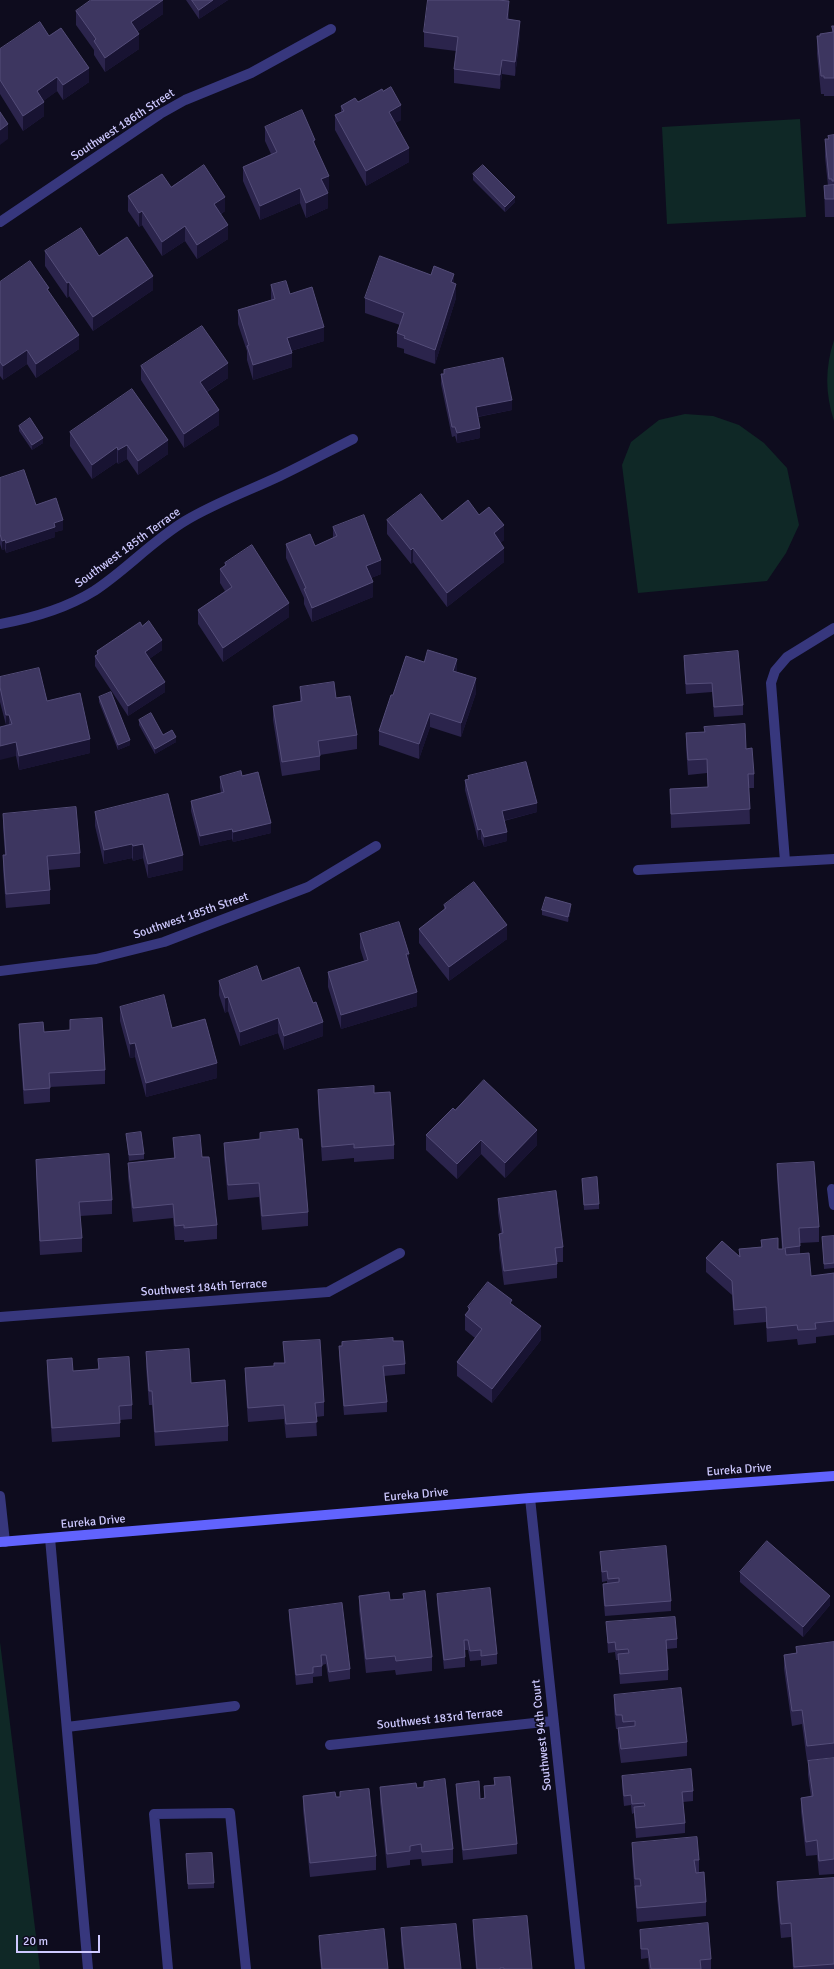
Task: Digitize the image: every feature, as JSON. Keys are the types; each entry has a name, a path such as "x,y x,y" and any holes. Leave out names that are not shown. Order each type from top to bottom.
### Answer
{"main road":[{"name":"Eureka Drive","path":"2,1542 530,1498 834,1476"}],"street":[{"name":"Southwest 186th Street","path":"0,222 160,114 191,97 251,73 331,29"},
{"name":"Southwest 185th Terrace","path":"0,624 45,614 70,604 94,591 163,536 185,521 218,503 282,475 353,439"},
{"path":"785,861 771,683 775,671 787,657 834,628"},
{"name":"Southwest 185th Street","path":"0,971 96,959 164,942 308,887 376,846"},
{"path":"638,870 834,859"},
{"path":"832,1189 834,1205"},
{"name":"Southwest 184th Terrace","path":"0,1317 328,1292 400,1253"},
{"path":"0,1496 2,1542"},
{"name":"Southwest 94th Court","path":"530,1498 580,1969"},
{"path":"50,1538 88,1969"},
{"path":"67,1727 235,1706"},
{"name":"Southwest 183rd Terrace","path":"330,1745 554,1721"},
{"path":"168,1969 154,1814 230,1813 246,1969"}],"green space":[{"path":"800,119 806,217 667,224 662,127"},
{"path":"834,340 834,421 829,400 827,380 829,361"},
{"path":"685,414 713,416 739,425 764,443 787,468 799,525 786,553 767,581 638,593 622,465 631,442 659,420"},
{"path":"0,1642 40,1969 0,1969"}],"building":[{"path":"91,0 163,0 131,22 139,34 105,58 94,41 96,39 76,11"},
{"path":"192,0 213,0 199,10"},
{"path":"428,0 509,1 507,19 520,21 515,62 502,60 500,75 454,69 458,37 424,32"},
{"path":"40,22 49,36 61,28 89,68 63,85 57,77 37,91 44,102 23,116 0,80 0,49"},
{"path":"832,26 834,26 834,78 824,78 824,76 821,76 817,36 820,36 820,34 833,32"},
{"path":"391,87 401,105 389,112 409,148 366,171 335,115 344,111 341,106 355,98 358,102 382,89 383,91"},
{"path":"302,110 315,140 313,141 329,176 321,179 328,193 306,203 300,188 260,206 243,167 277,152 265,127"},
{"path":"0,112 8,124 0,130"},
{"path":"834,135 834,181 832,181 832,179 829,179 825,139 829,139 828,136"},
{"path":"204,165 225,197 214,204 228,225 197,245 185,226 162,242 142,211 139,213 128,196 162,174 171,187"},
{"path":"483,165 515,197 505,207 473,174"},
{"path":"834,185 834,199 825,199 824,186"},
{"path":"81,228 99,256 127,237 153,276 93,317 45,251"},
{"path":"380,256 431,275 434,266 454,274 451,282 456,284 435,350 404,338 405,336 397,333 404,313 365,298"},
{"path":"30,261 49,288 47,289 79,335 36,364 27,350 3,366 0,362 0,282"},
{"path":"286,281 290,294 312,287 324,327 287,338 292,353 253,365 247,346 249,345 238,310 275,299 271,285"},
{"path":"202,326 228,363 200,382 219,410 184,434 141,366"},
{"path":"503,358 512,400 476,407 480,428 457,433 455,427 452,427 441,374 444,374 444,370"},
{"path":"132,389 168,440 138,461 127,445 118,450 117,447 92,465 70,432"},
{"path":"30,418 43,438 32,445 19,426"},
{"path":"24,470 36,505 56,498 63,520 54,523 55,527 6,543 5,540 2,541 0,534 0,478"},
{"path":"421,494 442,521 468,500 479,515 489,507 504,525 494,533 504,548 447,593 413,548 411,550 387,520"},
{"path":"364,515 381,560 366,566 373,582 312,608 304,589 306,588 286,544 310,534 315,546 337,536 333,527"},
{"path":"252,545 289,603 223,648 198,610 232,587 220,569 226,565 225,563"},
{"path":"149,621 162,640 145,652 165,682 128,706 95,656 98,654 97,651 140,622 142,626"},
{"path":"428,650 457,659 453,671 476,678 461,723 430,713 419,744 379,731 406,656 424,662"},
{"path":"738,651 743,705 714,707 712,683 686,684 684,656"},
{"path":"39,668 47,701 80,693 90,739 19,756 16,742 0,746 0,727 12,724 9,715 6,715 0,687 0,677"},
{"path":"334,682 336,698 350,696 357,735 318,741 320,756 282,762 273,706 302,701 300,687"},
{"path":"111,692 130,740 118,745 99,697"},
{"path":"151,713 163,735 172,730 176,737 155,749 139,720"},
{"path":"745,724 746,749 752,748 754,774 748,774 750,809 671,814 670,789 708,787 707,759 688,760 686,733 705,732 704,727"},
{"path":"526,762 537,803 502,811 507,832 484,837 481,829 478,830 465,780 469,779 468,776"},
{"path":"241,771 242,776 258,772 271,823 233,832 232,829 200,836 191,801 224,792 220,777"},
{"path":"168,794 183,855 148,864 143,844 133,846 132,844 104,850 95,812"},
{"path":"76,807 80,853 47,856 50,890 6,894 3,855 6,855 3,814"},
{"path":"474,882 507,925 449,967 419,929 446,908 444,905"},
{"path":"546,897 571,904 568,917 542,910"},
{"path":"399,922 409,954 406,954 417,992 341,1015 328,972 368,960 360,934"},
{"path":"257,966 262,981 299,967 313,1003 316,1002 323,1022 284,1036 278,1018 240,1032 228,997 225,998 219,981"},
{"path":"164,995 172,1028 205,1019 217,1063 146,1083 135,1043 130,1044 120,1007"},
{"path":"102,1018 105,1070 49,1073 50,1088 24,1090 19,1024 43,1022 44,1032 70,1030 70,1020"},
{"path":"484,1080 537,1130 505,1163 481,1140 457,1164 426,1135 453,1108 455,1110"},
{"path":"374,1086 374,1093 390,1092 394,1145 354,1148 354,1144 322,1147 318,1090"},
{"path":"298,1129 299,1139 302,1139 308,1212 262,1216 259,1183 228,1185 224,1143 260,1139 260,1133"},
{"path":"141,1132 144,1154 129,1155 126,1134"},
{"path":"200,1135 202,1157 209,1157 217,1225 184,1228 184,1225 175,1226 173,1204 133,1208 128,1163 175,1158 173,1138"},
{"path":"109,1154 112,1200 79,1202 82,1238 40,1241 36,1160"},
{"path":"814,1162 819,1227 799,1228 800,1246 785,1248 786,1255 809,1253 811,1276 834,1273 834,1321 815,1323 816,1329 798,1330 797,1325 767,1328 766,1307 734,1310 732,1281 706,1258 722,1241 740,1257 739,1249 762,1247 761,1240 778,1238 778,1249 783,1249 777,1164"},
{"path":"597,1177 599,1204 584,1205 582,1179"},
{"path":"556,1191 563,1247 555,1248 557,1264 504,1271 499,1234 503,1233 498,1199"},
{"path":"834,1236 834,1263 824,1264 822,1237"},
{"path":"488,1282 512,1300 510,1303 541,1326 492,1389 457,1362 482,1329 465,1315 470,1309 468,1307"},
{"path":"393,1338 393,1341 403,1341 405,1364 383,1366 387,1402 344,1406 339,1346 342,1346 342,1342"},
{"path":"320,1340 324,1402 315,1403 317,1422 286,1424 284,1405 248,1408 245,1368 274,1366 274,1363 285,1363 283,1342"},
{"path":"189,1349 191,1383 225,1380 228,1426 155,1432 152,1391 149,1391 146,1352"},
{"path":"129,1357 132,1405 119,1406 120,1423 52,1428 47,1360 72,1358 73,1371 99,1369 98,1359"},
{"path":"767,1541 830,1596 803,1627 740,1572"},
{"path":"666,1546 671,1601 605,1606 603,1584 619,1582 619,1578 608,1579 607,1571 602,1572 600,1552"},
{"path":"490,1588 497,1654 481,1656 481,1650 470,1651 468,1640 464,1640 465,1657 444,1660 437,1594"},
{"path":"425,1591 432,1657 396,1661 395,1656 366,1659 359,1596 389,1592 390,1600 404,1599 403,1594"},
{"path":"342,1603 350,1669 329,1672 326,1655 321,1655 322,1666 313,1667 313,1673 296,1675 289,1610"},
{"path":"675,1617 677,1639 666,1640 668,1670 620,1674 618,1654 629,1653 628,1649 616,1650 615,1642 608,1643 606,1622"},
{"path":"834,1642 834,1743 807,1746 802,1710 792,1711 784,1655 797,1653 796,1647"},
{"path":"681,1688 687,1742 621,1749 618,1728 635,1726 635,1721 623,1722 622,1715 616,1715 614,1695"},
{"path":"834,1758 834,1859 819,1861 817,1840 806,1842 801,1798 813,1796 808,1761"},
{"path":"691,1769 693,1791 682,1792 685,1823 636,1828 634,1807 645,1806 644,1803 632,1804 631,1795 624,1796 622,1776"},
{"path":"510,1777 517,1844 463,1850 456,1784 479,1781 480,1799 485,1798 484,1786 495,1785 494,1778"},
{"path":"445,1779 453,1849 422,1852 421,1844 410,1846 410,1851 387,1854 380,1787 416,1783 417,1788 424,1787 424,1782"},
{"path":"369,1789 376,1856 310,1863 303,1796 335,1792 336,1797 340,1797 340,1792"},
{"path":"697,1837 699,1860 694,1860 696,1873 704,1872 706,1902 637,1908 635,1886 641,1886 640,1879 635,1879 632,1843"},
{"path":"212,1853 214,1883 188,1884 186,1854"},
{"path":"834,1878 834,1964 794,1967 791,1923 781,1924 777,1882"},
{"path":"527,1916 532,1969 477,1969 473,1920"},
{"path":"708,1923 711,1959 700,1960 701,1969 651,1969 648,1949 641,1949 640,1930"},
{"path":"456,1924 461,1969 405,1969 401,1928"},
{"path":"384,1929 388,1969 322,1969 319,1936"}]}
